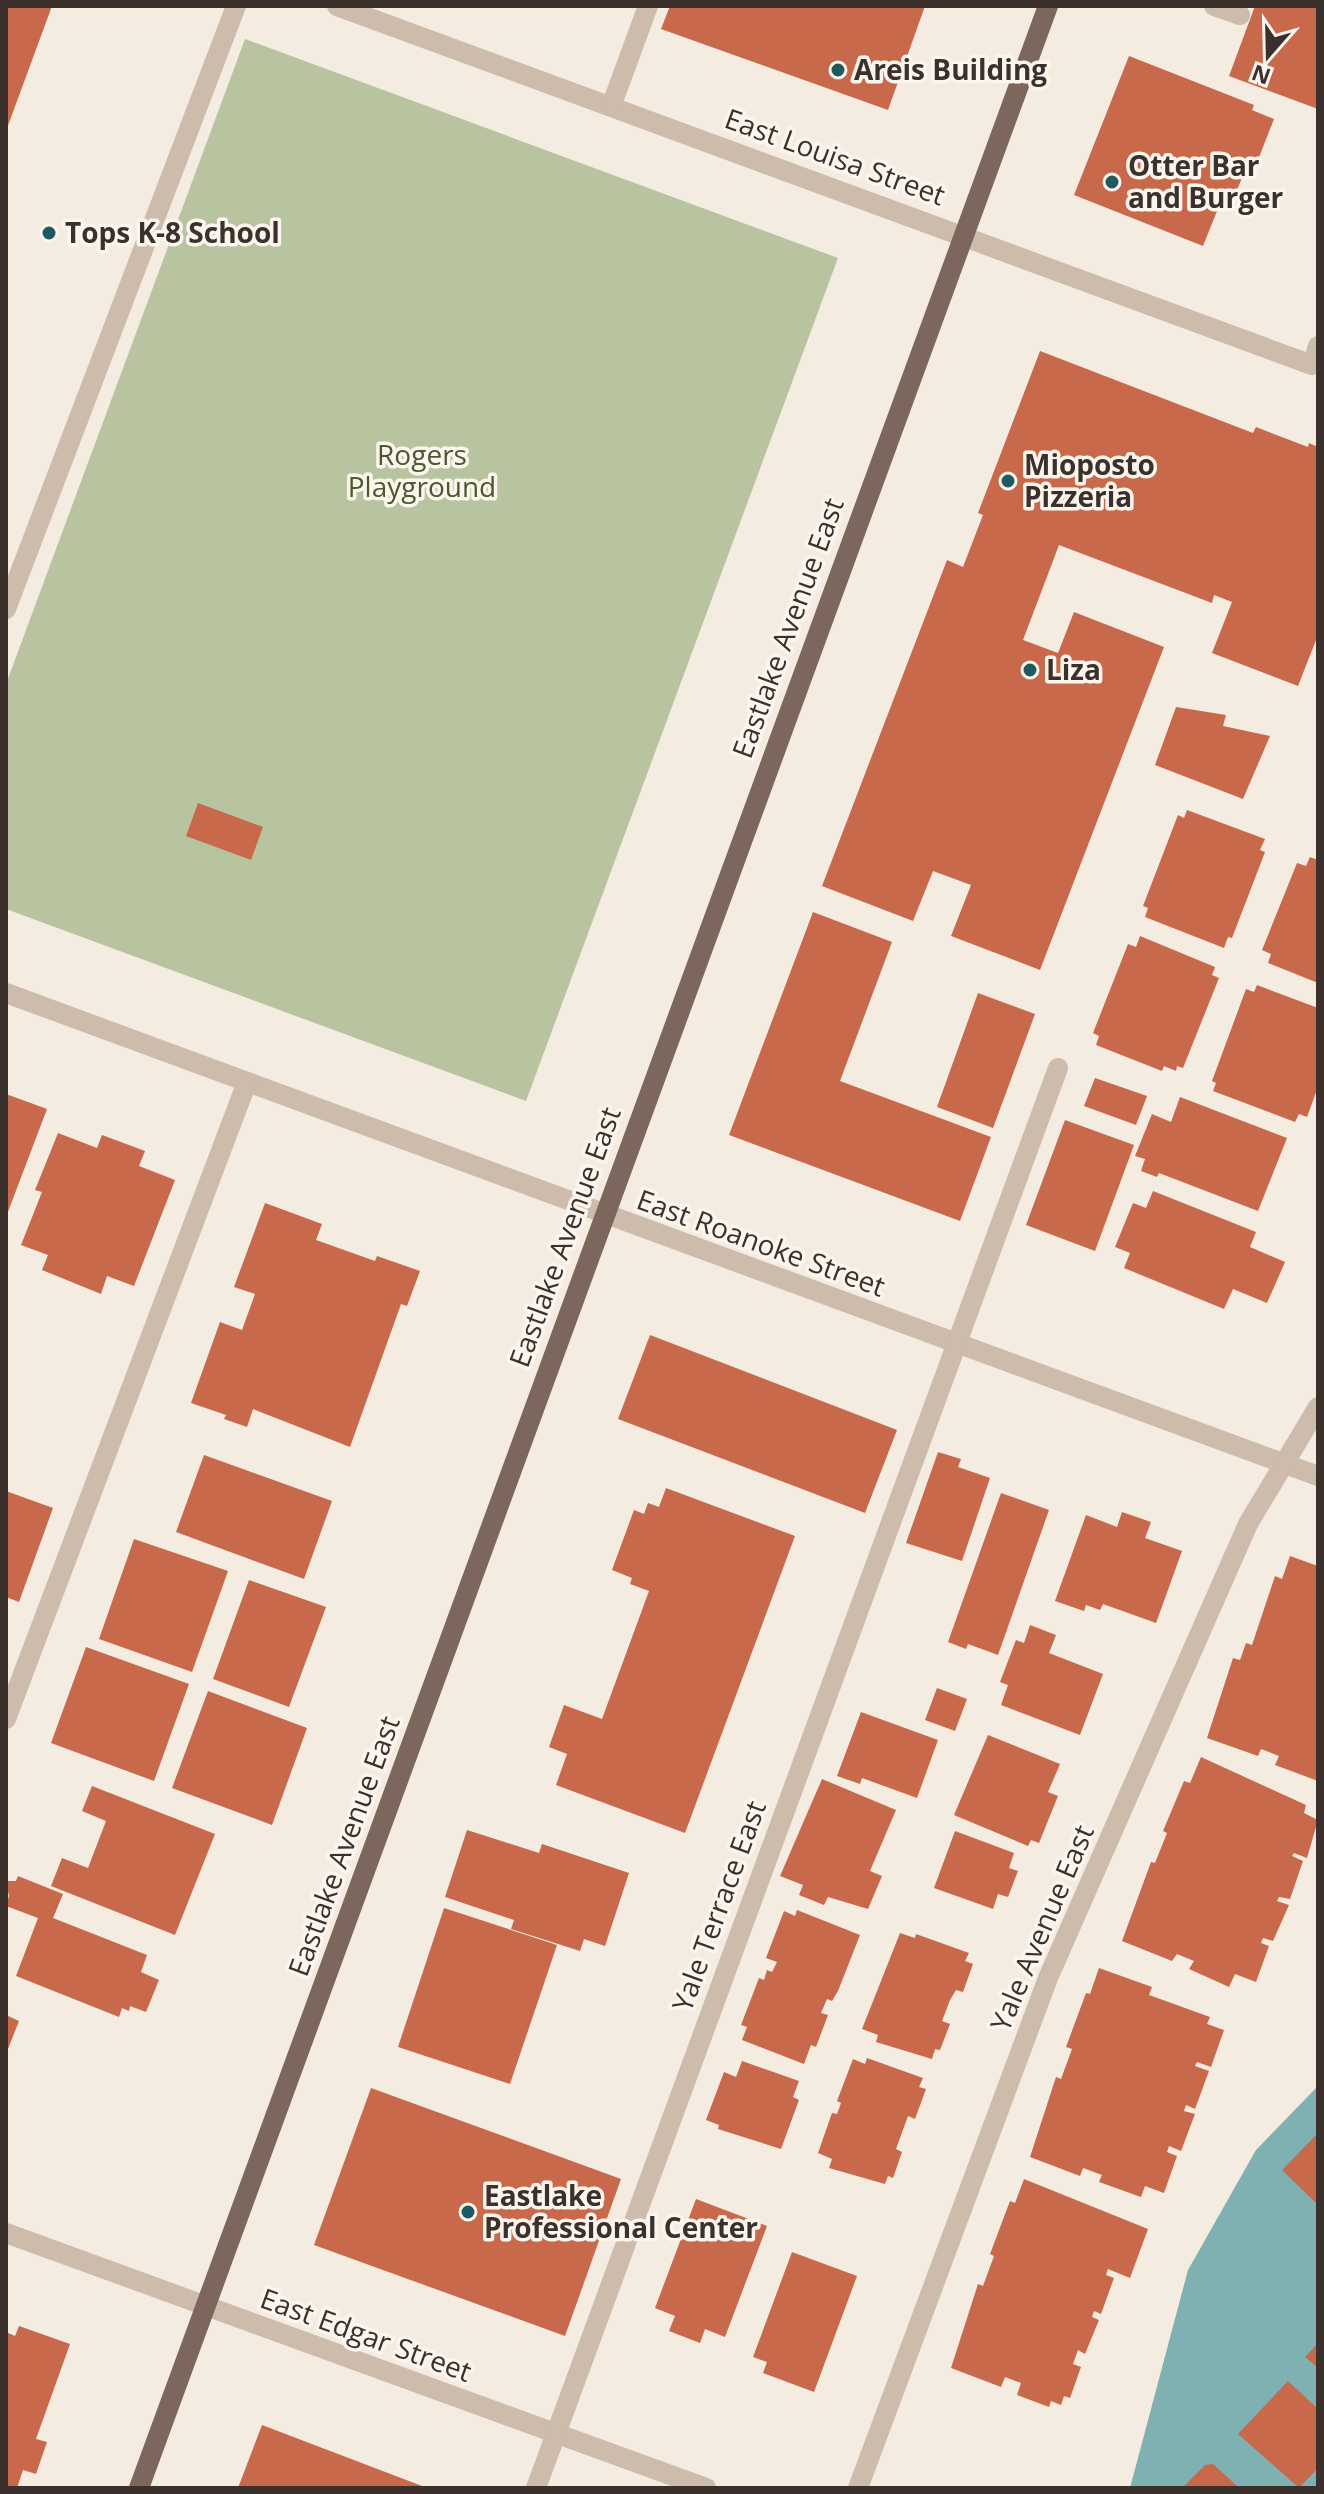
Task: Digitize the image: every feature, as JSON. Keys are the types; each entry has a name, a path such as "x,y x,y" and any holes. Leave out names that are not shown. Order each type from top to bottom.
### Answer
{"main road":[{"name":"Eastlake Avenue East","path":"139,2488 1048,6"}],"street":[{"path":"6,609 236,6"},
{"name":"East Louisa Street","path":"337,6 612,104 1120,297 1315,356"},
{"path":"612,104 648,6"},
{"path":"1214,6 1240,15"},
{"name":"East Roanoke Street","path":"6,993 1318,1476"},
{"name":"Yale Terrace East","path":"536,2488 1058,1068"},
{"path":"6,1719 247,1082"},
{"name":"Yale Avenue East","path":"858,2488 1048,1978 1248,1524 1318,1407"},
{"name":"East Edgar Street","path":"6,2233 706,2488"}],"green space":[{"name":"Rogers Playground","path":"245,39 838,258 526,1101 6,909 6,684"}],"water":[{"path":"1318,2086 1318,2488 1130,2488 1188,2270 1256,2150"}],"building":[{"path":"6,6 52,6 6,131"},
{"name":"Areis Building","path":"670,6 925,6 888,110 661,29"},
{"path":"1255,6 1318,6 1318,109 1229,76"},
{"path":"1129,56 1254,105 1252,110 1274,119 1256,165 1249,161 1235,195 1225,191 1203,246 1074,195"},
{"name":"Liza","path":"1040,351 1253,433 1256,427 1308,447 1309,443 1318,447 1318,635 1298,686 1212,653 1232,602 1214,595 1212,603 1059,545 1023,640 1058,653 1074,612 1164,647 1040,970 951,936 971,885 933,871 913,921 822,886 947,560 963,567 983,515 978,513"},
{"path":"1176,707 1226,715 1223,726 1270,736 1243,799 1155,765"},
{"path":"198,803 263,827 251,860 186,836"},
{"path":"1187,810 1265,839 1260,850 1265,852 1232,938 1228,937 1224,948 1145,917 1148,908 1143,906 1178,815 1184,818"},
{"path":"1310,857 1318,860 1318,983 1268,963 1271,954 1262,950 1297,863 1306,866"},
{"path":"813,912 892,942 840,1081 991,1137 960,1221 729,1135"},
{"path":"1140,936 1215,967 1212,975 1219,978 1183,1068 1177,1066 1176,1071 1164,1066 1162,1071 1096,1045 1099,1036 1093,1033 1128,944 1136,947"},
{"path":"1257,985 1318,1008 1318,1087 1307,1117 1299,1114 1295,1122 1213,1091 1216,1083 1212,1081 1246,989 1254,992"},
{"path":"978,993 1035,1014 993,1128 937,1107"},
{"path":"1095,1078 1147,1096 1136,1125 1084,1106"},
{"path":"6,1094 47,1109 6,1217"},
{"path":"1180,1097 1287,1138 1258,1211 1159,1173 1157,1177 1141,1171 1145,1159 1135,1156 1152,1114 1171,1122"},
{"path":"1065,1120 1134,1145 1095,1251 1026,1225"},
{"path":"58,1133 97,1148 102,1135 145,1151 139,1166 175,1180 134,1286 107,1276 101,1294 42,1270 48,1255 21,1245 42,1192 35,1190"},
{"path":"1153,1191 1256,1232 1250,1247 1285,1262 1267,1303 1233,1289 1224,1309 1124,1268 1130,1253 1115,1247 1133,1203 1146,1208"},
{"path":"265,1203 322,1224 316,1240 375,1261 377,1256 420,1271 407,1306 401,1304 350,1447 253,1409 247,1427 224,1419 226,1415 191,1403 220,1322 242,1330 255,1294 234,1287"},
{"path":"650,1335 897,1430 865,1513 618,1419"},
{"path":"938,1452 961,1459 958,1467 990,1478 962,1561 906,1543"},
{"path":"204,1455 332,1501 304,1579 176,1532"},
{"path":"666,1488 795,1536 685,1833 556,1785 567,1754 549,1747 564,1705 602,1719 649,1591 630,1584 632,1578 612,1570 634,1510 644,1514 648,1503 659,1507"},
{"path":"6,1491 53,1508 19,1602 6,1597"},
{"path":"1001,1493 1049,1510 998,1655 968,1644 966,1649 948,1642"},
{"path":"1122,1512 1151,1522 1145,1538 1182,1551 1156,1623 1103,1604 1100,1610 1086,1605 1084,1611 1055,1601 1086,1515 1117,1527"},
{"path":"134,1539 228,1571 192,1672 99,1639"},
{"path":"1290,1556 1318,1566 1318,1781 1275,1765 1279,1756 1261,1749 1258,1756 1207,1738 1233,1658 1240,1660 1246,1643 1252,1645 1275,1576 1282,1579"},
{"path":"249,1580 326,1607 289,1707 213,1679"},
{"path":"1030,1625 1056,1635 1049,1653 1103,1674 1080,1735 1001,1705 1008,1685 1000,1682 1016,1640 1024,1643"},
{"path":"86,1647 189,1684 154,1781 51,1743"},
{"path":"937,1688 967,1699 955,1731 925,1720"},
{"path":"208,1691 307,1728 272,1825 172,1788"},
{"path":"861,1712 938,1740 917,1798 862,1778 860,1784 837,1776"},
{"path":"988,1735 1060,1764 1048,1792 1058,1796 1039,1843 1031,1840 1028,1846 954,1815"},
{"path":"1201,1757 1306,1805 1304,1813 1318,1820 1307,1858 1294,1853 1292,1856 1303,1861 1290,1899 1279,1897 1277,1901 1289,1905 1273,1941 1263,1938 1261,1943 1269,1946 1256,1982 1235,1974 1229,1987 1189,1969 1194,1961 1177,1954 1172,1961 1122,1941 1151,1862 1155,1863 1167,1833 1163,1831 1184,1781 1190,1783"},
{"path":"822,1779 896,1810 870,1871 882,1876 868,1909 828,1897 824,1905 799,1895 803,1885 780,1876"},
{"path":"92,1786 215,1834 175,1935 51,1886 62,1858 88,1868 106,1821 82,1811"},
{"path":"467,1830 539,1853 542,1844 629,1873 605,1946 584,1939 580,1951 511,1929 514,1920 445,1897"},
{"path":"955,1831 1014,1853 1009,1868 1018,1871 1008,1897 998,1894 993,1909 934,1888"},
{"path":"18,1876 63,1894 53,1918 147,1955 141,1972 159,1980 146,2012 130,2006 129,2011 122,2008 119,2017 16,1976 38,1918 6,1906 9,1896 6,1881 16,1881"},
{"path":"444,1908 557,1945 510,2084 398,2047"},
{"path":"797,1910 860,1935 838,1991 832,2001 827,1999 821,2013 828,2015 816,2047 811,2045 804,2064 742,2040 747,2027 741,2025 759,1978 764,1980 767,1970 772,1972 777,1962 766,1958 784,1911 795,1916"},
{"path":"900,1933 915,1938 916,1934 969,1953 965,1961 973,1964 963,1992 956,1990 950,2000 942,2021 950,2024 940,2050 935,2049 932,2059 876,2042 878,2035 862,2029"},
{"path":"1099,1968 1152,1987 1149,1995 1210,2017 1207,2024 1224,2030 1211,2067 1197,2062 1195,2066 1209,2071 1195,2109 1186,2105 1184,2111 1195,2114 1181,2151 1169,2146 1167,2152 1177,2156 1164,2193 1145,2186 1141,2197 1099,2182 1102,2175 1083,2168 1080,2176 1030,2157 1056,2077 1061,2079 1072,2049 1066,2047"},
{"path":"6,2015 19,2021 6,2054"},
{"path":"867,2058 923,2078 919,2087 926,2089 915,2119 908,2116 896,2149 902,2152 893,2178 888,2176 885,2184 829,2168 832,2159 818,2153 832,2113 837,2114 841,2103 837,2101 853,2059 865,2064"},
{"path":"742,2061 799,2081 793,2097 799,2100 781,2149 718,2129 719,2125 706,2120 724,2072 736,2077"},
{"name":"Eastlake Professional Center","path":"371,2088 621,2179 565,2336 314,2245"},
{"path":"1318,2133 1318,2205 1282,2170"},
{"path":"1024,2179 1148,2229 1130,2278 1108,2269 1106,2275 1114,2278 1101,2314 1094,2311 1092,2317 1099,2320 1085,2354 1078,2350 1073,2364 1081,2367 1070,2398 1064,2396 1061,2405 1051,2401 1049,2407 1017,2395 1021,2383 1005,2377 1001,2387 951,2368 978,2284 983,2286 994,2256 990,2254 1010,2201 1015,2203"},
{"path":"696,2199 767,2226 725,2337 705,2329 700,2343 669,2331 675,2316 655,2308"},
{"path":"792,2252 857,2276 814,2392 763,2373 767,2362 753,2357"},
{"path":"19,2326 70,2344 36,2439 47,2442 36,2474 23,2470 17,2488 6,2488 6,2332 15,2336"},
{"path":"1318,2343 1318,2368 1305,2357"},
{"path":"1288,2381 1318,2409 1318,2468 1299,2488 1238,2434"},
{"path":"262,2425 422,2486 238,2488"},
{"path":"1213,2464 1239,2488 1182,2488 1205,2465"}],"place":[{"name":"Areis Building","path":"838,70"},
{"name":"Otter Bar and Burger","path":"1112,182"},
{"name":"Tops K-8 School","path":"49,233"},
{"name":"Mioposto Pizzeria","path":"1008,481"},
{"name":"Liza","path":"1030,670"},
{"name":"Eastlake Professional Center","path":"468,2212"}]}
